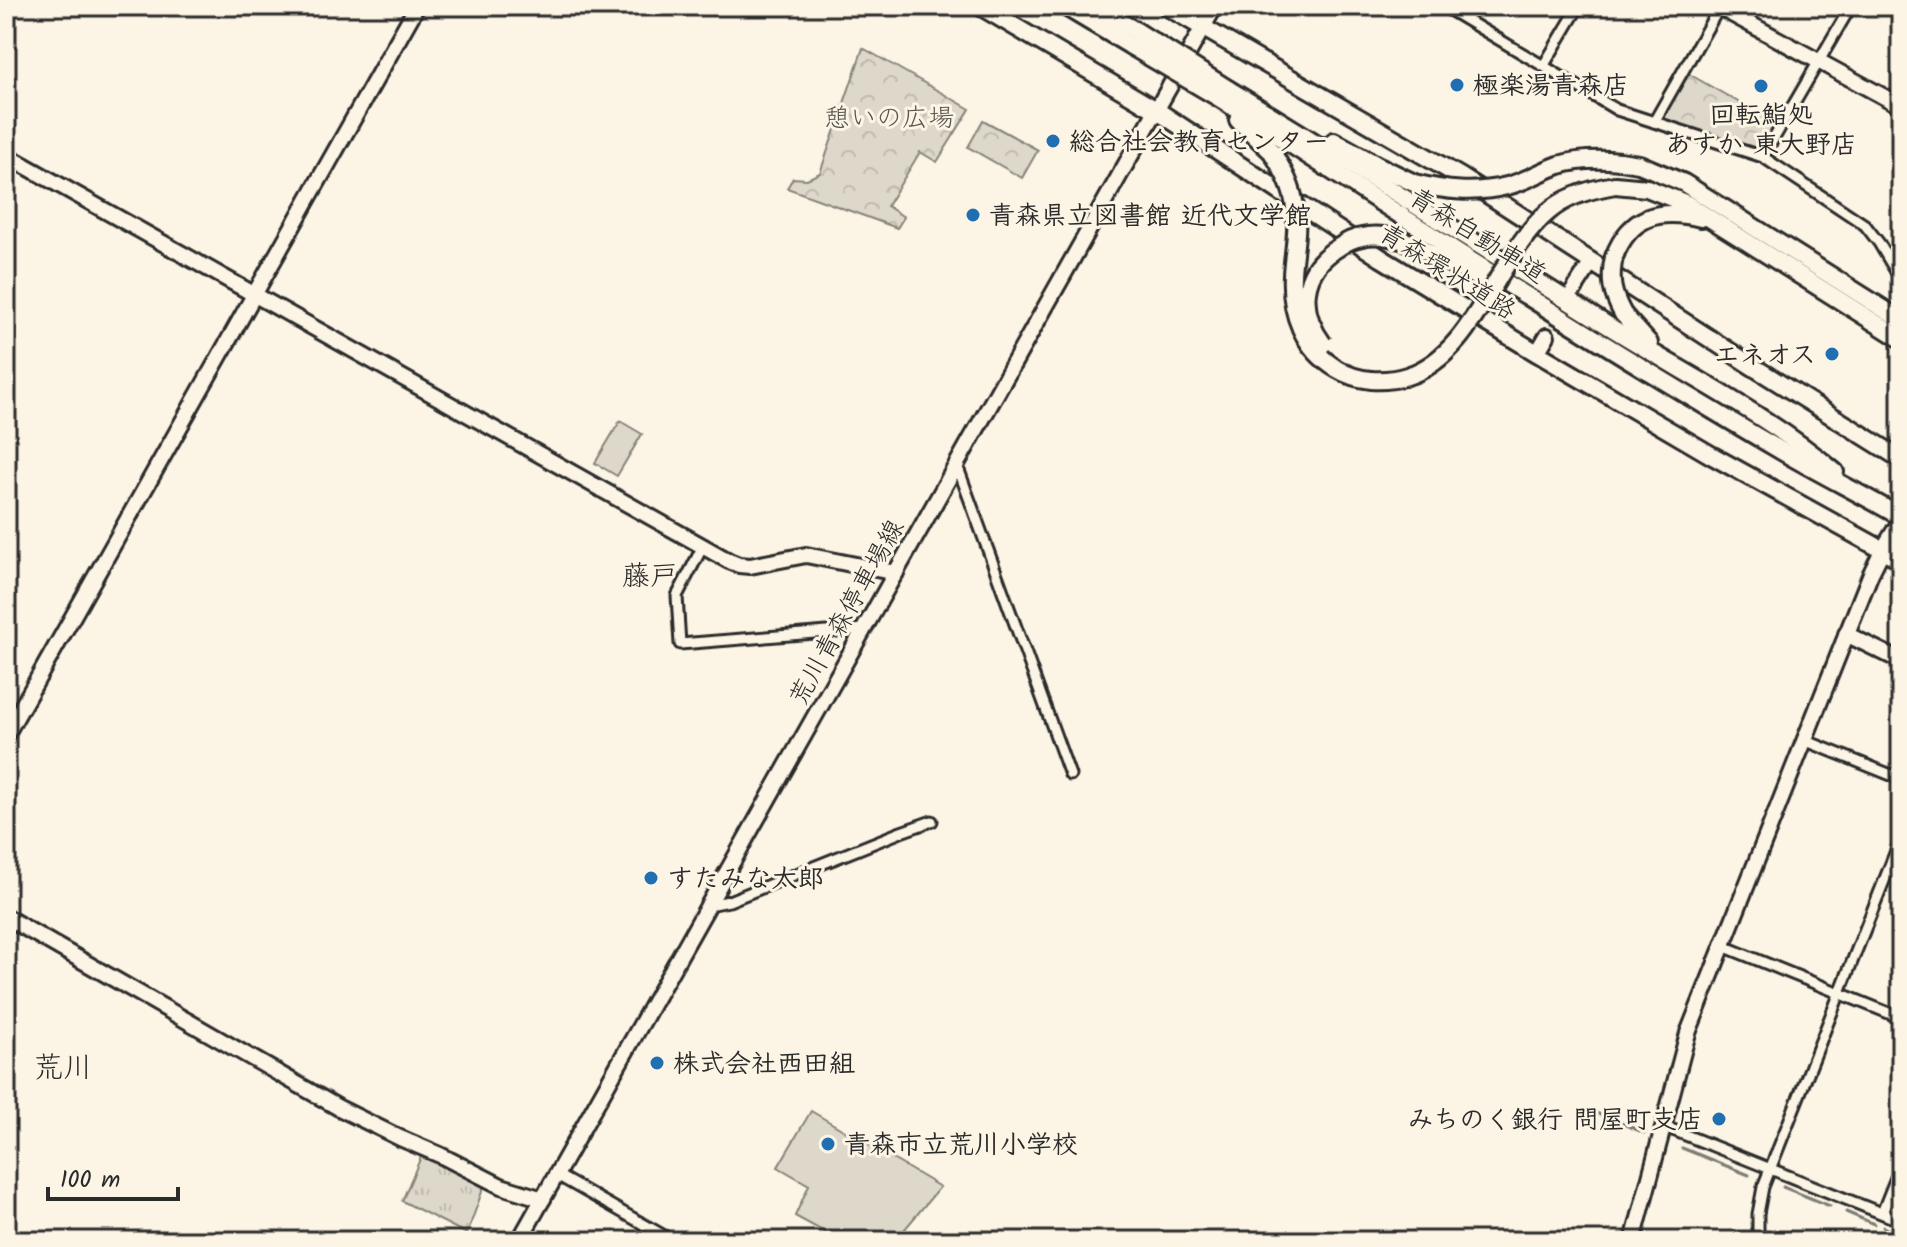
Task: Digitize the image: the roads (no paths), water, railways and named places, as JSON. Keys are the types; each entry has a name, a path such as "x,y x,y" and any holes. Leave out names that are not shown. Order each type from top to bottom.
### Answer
{"highway":[{"name":"青森環状道路","path":"980,6 1156,110 1381,258 1537,353 1711,455 1901,560"},
{"name":"青森自動車道","path":"1064,6 1140,39 1168,68 1224,94"},
{"name":"青森自動車道","path":"1092,6 1444,243 1667,372 1785,453 1901,519"},
{"path":"1166,6 1461,177 1901,459"},
{"path":"1224,94 1246,126 1272,152 1288,180 1297,226 1292,296 1301,330 1311,347 1324,360 1355,377 1396,379 1429,366 1465,330 1530,230 1549,211 1570,197 1617,174"},
{"path":"1224,94 1414,183 1445,191 1476,191 1508,186 1559,165 1601,159 1633,185 1664,193 1687,204 1901,339"},
{"path":"1667,372 1510,295 1411,243 1392,237 1375,235 1345,242 1328,253 1316,267 1308,284 1305,300 1313,331 1336,357 1369,370 1403,368 1418,362 1446,339 1506,245 1542,203 1566,187 1617,174 1675,187 1732,214 1901,320"},
{"path":"1667,372 1623,314 1614,297 1611,285 1614,257 1628,231 1641,220 1681,213 1710,220"}],"street":[{"path":"6,735 417,6"},
{"name":"荒川青森停車場線","path":"519,1241 1215,6"},
{"path":"1443,6 1617,110 1763,157 1865,225 1901,280"},
{"path":"1544,65 1579,6"},
{"path":"1654,122 1719,6 1901,106"},
{"path":"1763,157 1851,6"},
{"path":"6,155 739,565 806,555 896,573"},
{"path":"1574,290 1592,262"},
{"path":"1537,353 1547,336"},
{"path":"957,465 1070,775"},
{"path":"1633,1241 1688,1033 1846,634 1883,549 1901,519"},
{"path":"703,546 677,596 680,644 864,629"},
{"path":"1846,634 1901,661"},
{"path":"1804,740 1901,779"},
{"path":"709,905 729,901 932,821"},
{"path":"1758,1241 1760,1200 1770,1169 1901,838"},
{"path":"6,917 339,1108 490,1181 543,1199"},
{"path":"1723,946 1901,1018"},
{"path":"1663,1126 1901,1221"},
{"path":"1882,1213 1901,1165"},
{"path":"557,1175 673,1241"}],"waterway":[{"path":"1591,1111 1645,1133"},
{"path":"1682,1148 1749,1175"},
{"path":"1783,1187 1830,1206"},
{"path":"1846,1212 1874,1224"},
{"path":"1883,1227 1889,1230"},
{"path":"1897,1233 1901,1234"}],"place":[{"name":"極楽湯青森店","path":"1457,85"},
{"name":"回転鮨処 あすか 東大野店","path":"1761,86"},
{"name":"総合社会教育センター","path":"1053,141"},
{"name":"青森県立図書館 近代文学館","path":"973,215"},
{"name":"エネオス","path":"1832,354"},
{"name":"すたみな太郎","path":"651,878"},
{"name":"株式会社西田組","path":"657,1063"},
{"name":"みちのく銀行 問屋町支店","path":"1719,1119"},
{"name":"青森市立荒川小学校","path":"828,1144"}],"district":[{"name":"藤戸","path":"650,575"},
{"name":"荒川","path":"63,1067"}],"park label":[{"name":"憩いの広場","path":"889,117"}]}
